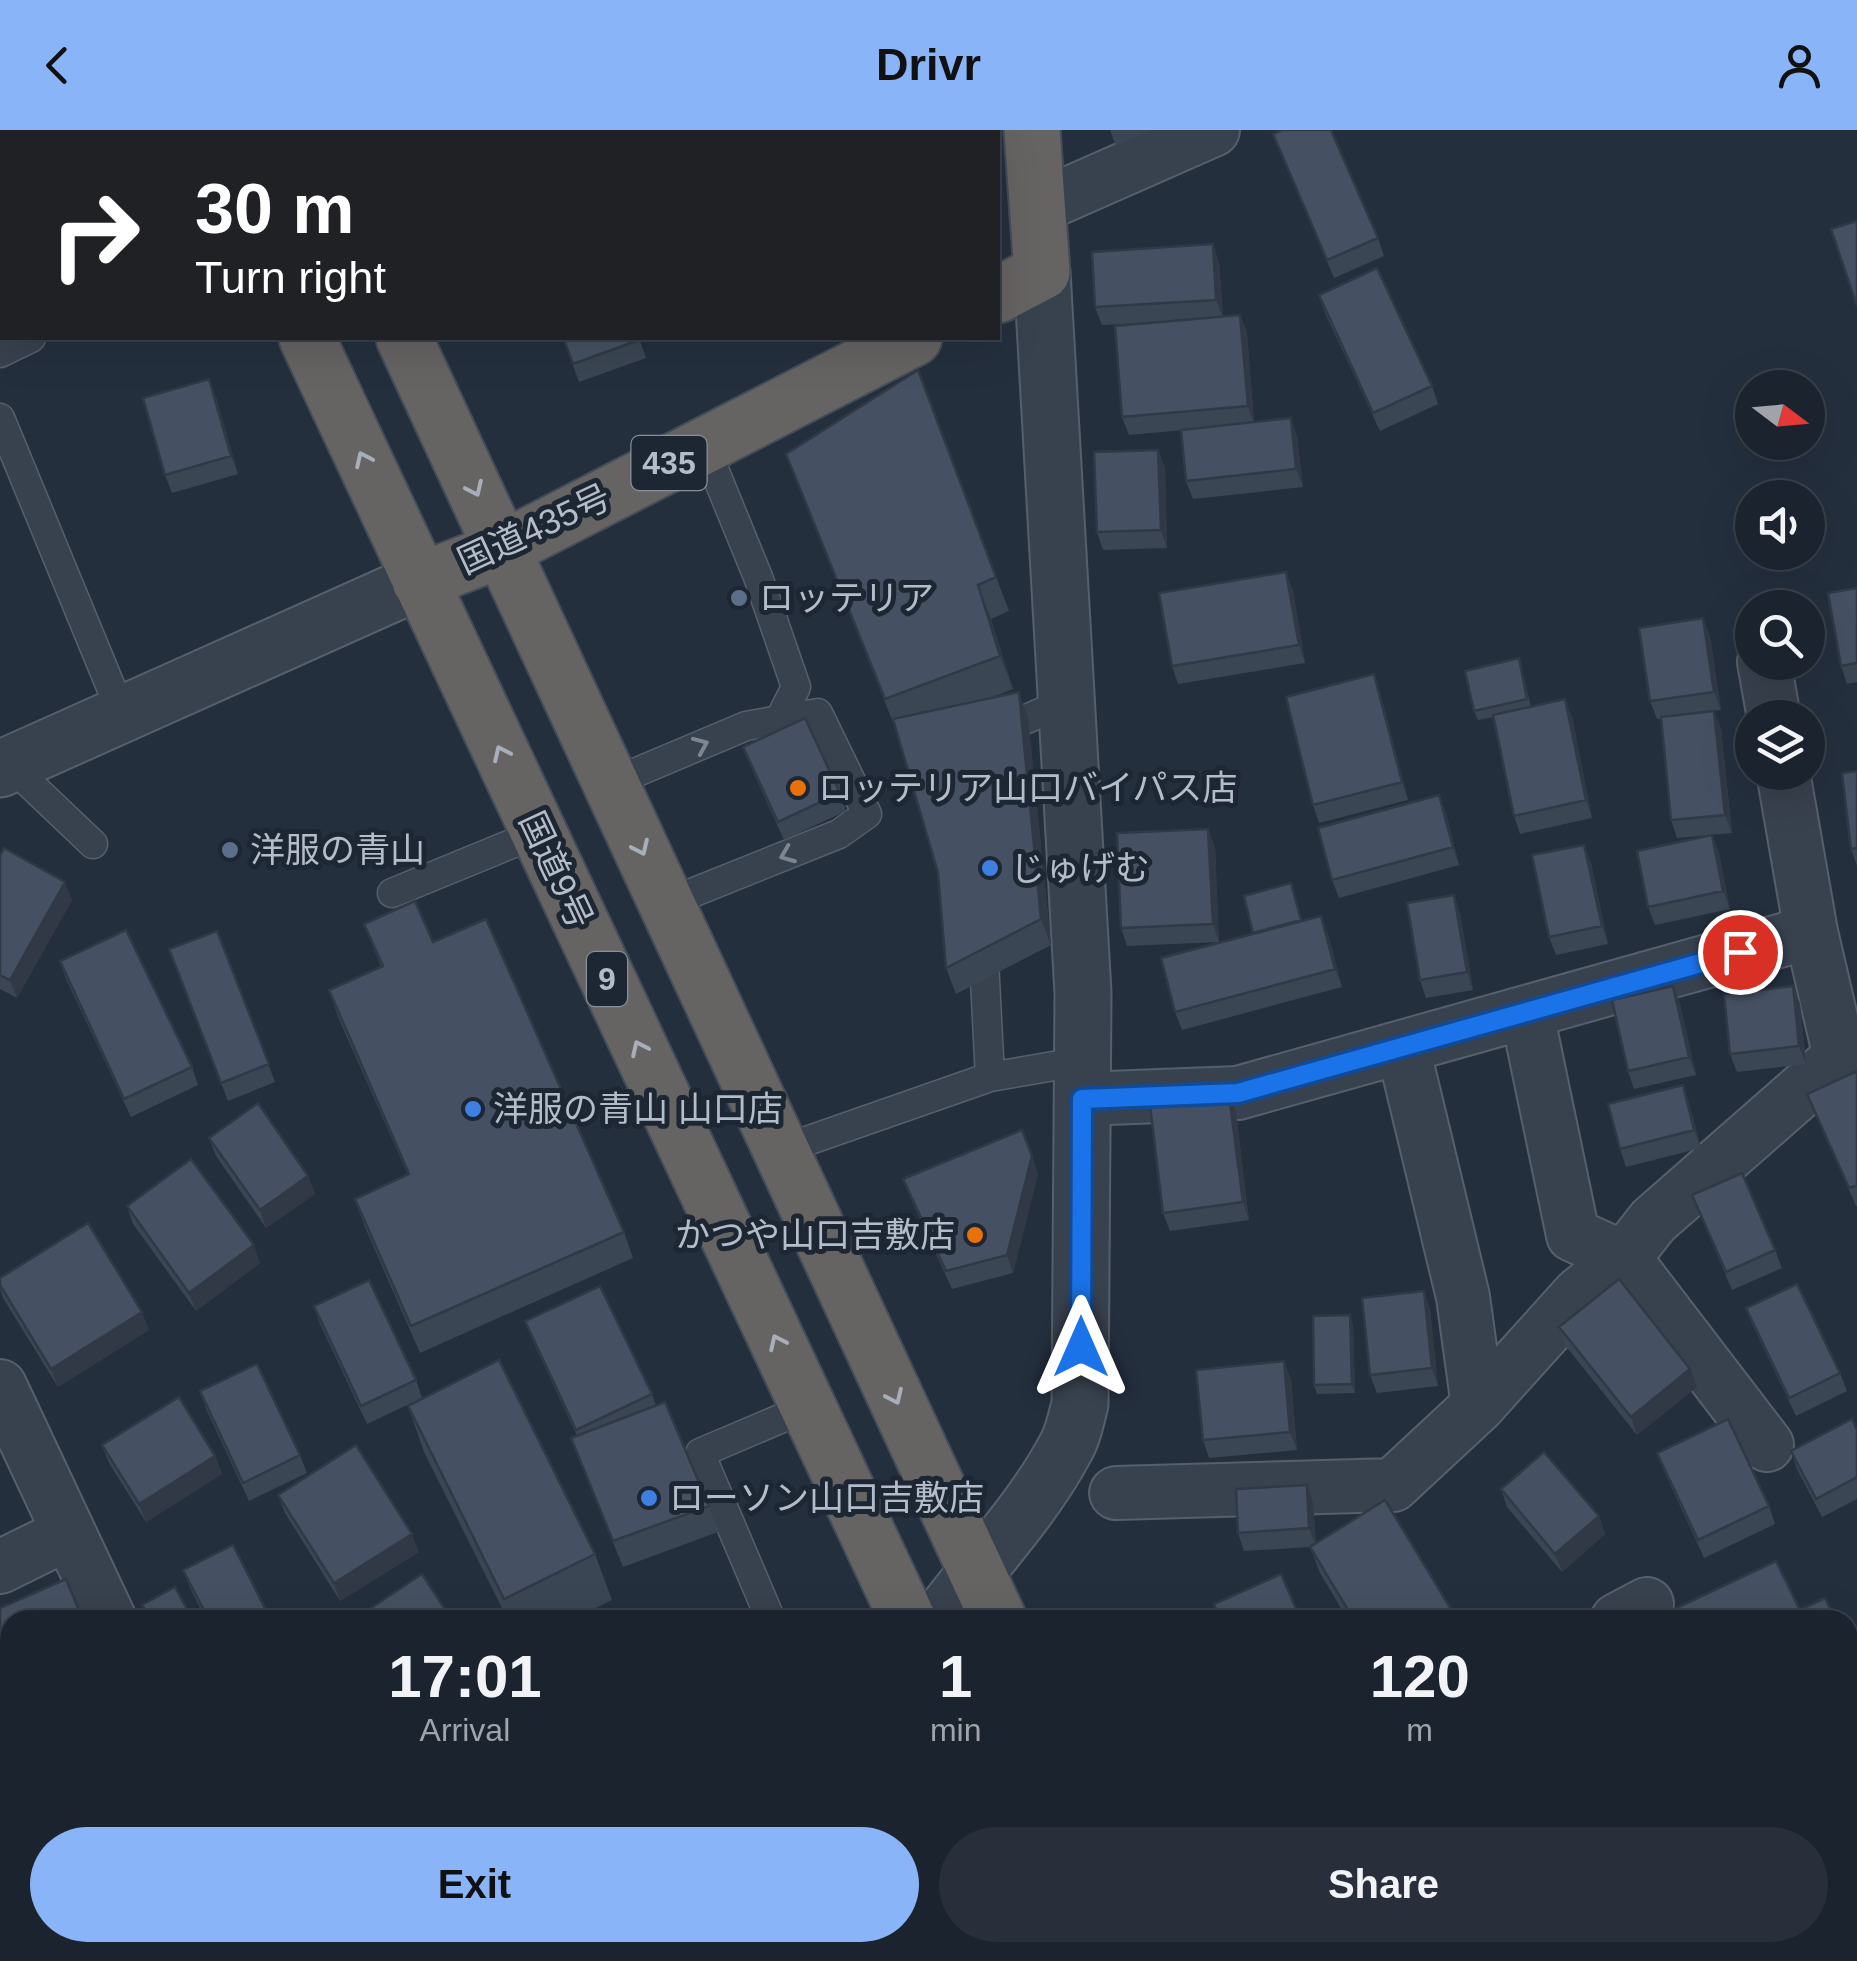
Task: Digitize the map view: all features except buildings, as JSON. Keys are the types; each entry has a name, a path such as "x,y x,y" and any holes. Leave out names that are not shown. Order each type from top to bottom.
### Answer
{"highway":[{"path":"1020,284 1036,208 1032,130"},
{"name":"国道9号","path":"307,340 903,1610"},
{"path":"405,340 994,1610"},
{"name":"国道435号","path":"420,581 503,549 910,340"}],"street":[{"path":"1036,208 1213,130"},
{"path":"947,1610 1033,1502 1068,1445 1080,1404 1083,993 1066,700 1020,284"},
{"path":"5,767 420,581"},
{"path":"1116,1493 1393,1485 1478,1406 1579,1294 1624,1258 1653,1221 1848,1049 1812,932 1786,790"},
{"path":"1083,1080 1238,1093 1812,932"},
{"path":"1527,1014 1573,1236 1624,1258 1767,1445"},
{"path":"1403,1048 1463,1297 1478,1406"},
{"path":"0,1386 105,1610"},
{"path":"0,1567 67,1534"}],"lane":[{"path":"0,353 27,340"},
{"path":"0,418 122,714"},
{"path":"704,445 758,577 796,687 779,720"},
{"path":"972,744 1066,700"},
{"path":"611,783 746,726 818,713 867,814 839,834 667,903"},
{"path":"5,767 93,844"},
{"path":"392,893 538,832"},
{"path":"982,920 990,1077"},
{"path":"781,1150 990,1077 1083,1080"},
{"path":"767,1610 700,1452 808,1407"}],"place":[{"name":"ロッテリア","path":"739,598"},
{"name":"ロッテリア山口バイパス店","path":"798,788"},
{"name":"洋服の青山","path":"230,850"},
{"name":"じゅげむ","path":"990,868"},
{"name":"洋服の青山 山口店","path":"473,1109"},
{"name":"かつや山口吉敷店","path":"975,1235"},
{"name":"ローソン山口吉敷店","path":"649,1498"}],"route":[{"path":"1081,1347 1082,1099 1238,1093 1740,952"}]}
